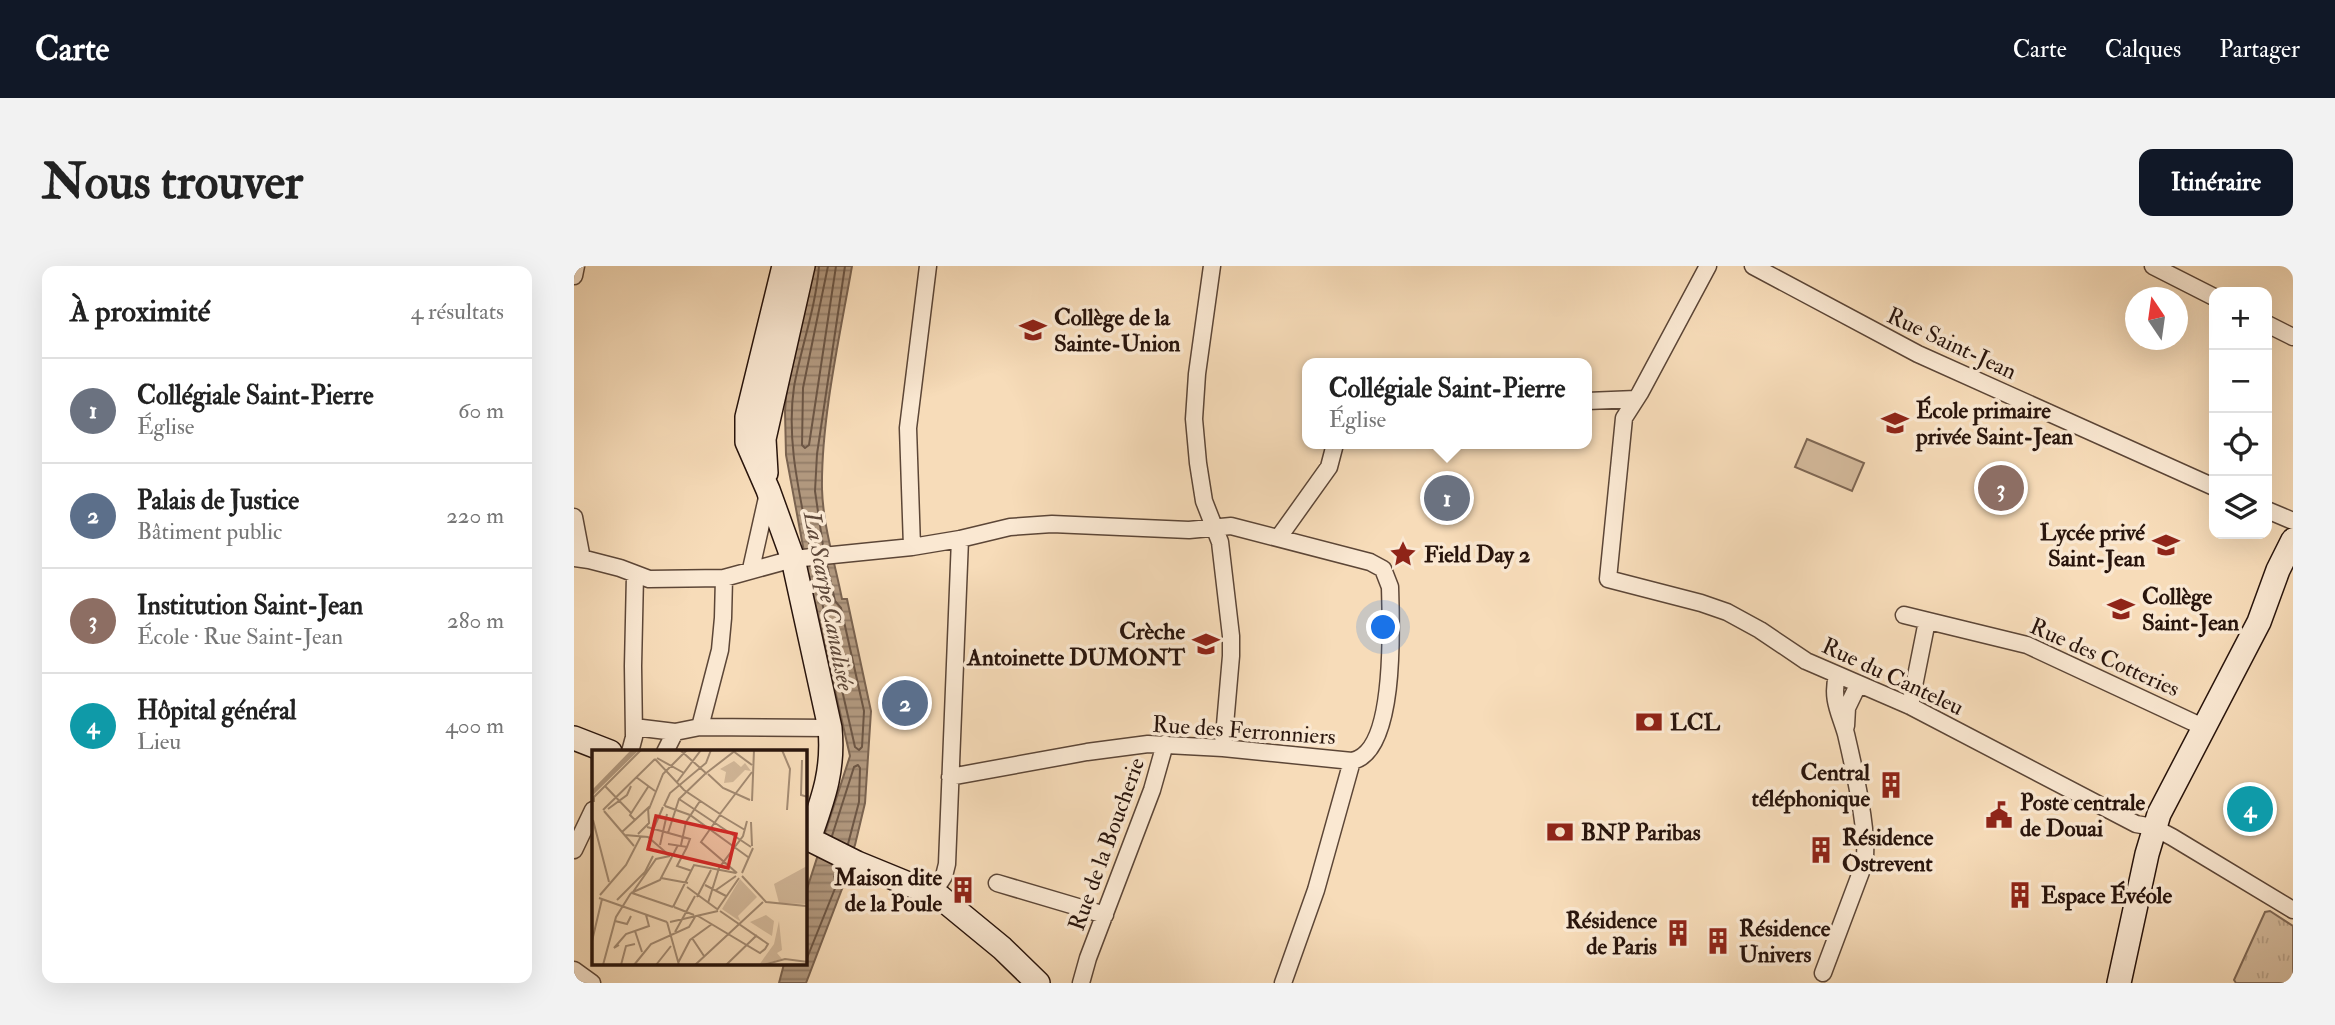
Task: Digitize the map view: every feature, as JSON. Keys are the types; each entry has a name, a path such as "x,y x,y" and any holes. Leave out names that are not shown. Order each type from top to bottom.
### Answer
{"street":[{"path":"574,276 576,266"},
{"path":"784,266 746,423 747,442 797,559 830,728 830,775 811,840 857,863 933,892 950,903 1002,948 1038,983"},
{"path":"751,569 768,490 764,439 803,266"},
{"path":"912,547 908,428 928,266"},
{"path":"1212,266 1196,381 1194,419 1204,501 1220,542 1231,646 1223,748"},
{"path":"1592,401 1636,399 1708,266"},
{"name":"Rue Saint-Jean","path":"1753,266 1919,354 2209,485"},
{"path":"2153,266 2209,294"},
{"path":"2272,326 2293,337"},
{"name":"Rue du Canteleu","path":"1636,399 1623,424 1608,579 1727,612 1760,630 1796,655 1837,676 1910,706 2136,824 2154,828 2293,910"},
{"path":"1279,537 1329,467 1334,449"},
{"path":"2272,512 2293,521"},
{"path":"574,517 578,559 625,569 649,579 724,578 797,559 912,547 1038,524 1189,530 1243,528 1370,562 1383,569 1390,587 1391,664 1378,734 1360,757 1283,983"},
{"path":"933,892 944,876 947,864 960,539"},
{"path":"2119,983 2154,828 2162,806 2255,632 2278,570 2293,540"},
{"path":"630,750 634,727 635,575"},
{"path":"700,727 720,650 724,578"},
{"name":"Rue des Cotteries","path":"1904,615 2036,649 2203,727"},
{"path":"1910,706 1927,621"},
{"path":"1823,973 1864,864 1866,850 1845,732 1835,701 1837,676"},
{"path":"1845,732 1847,708 1858,685"},
{"path":"634,727 675,732 700,727 830,728"},
{"path":"666,750 675,732"},
{"path":"574,738 605,750"},
{"name":"Rue des Ferronniers","path":"950,777 1140,745 1165,744 1360,757"},
{"name":"Rue de la Boucherie","path":"1082,983 1088,958 1152,790 1165,744"},
{"path":"574,850 592,812"},
{"path":"997,883 1105,915"},
{"path":"574,970 592,983"}],"green space":[{"path":"1807,439 1864,463 1852,491 1795,467"},
{"path":"2270,911 2293,926 2293,983 2236,983 2234,980 2265,912"}],"water":[{"name":"La Scarpe Canalisée","path":"813,266 852,266 828,406 822,489 842,599 847,599 871,711 865,803 855,845 841,879 845,881 806,983 779,983 784,965 807,965 807,889 850,756 807,568 786,455 787,385"}],"place":[{"name":"Collège de la Sainte-Union","path":"1033,330"},
{"name":"École primaire privée Saint-Jean","path":"1895,423"},
{"name":"Institution Saint-Jean","path":"2001,488"},
{"name":"Collégiale Saint-Pierre","path":"1447,498"},
{"name":"Lycée privé Saint-Jean","path":"2166,545"},
{"name":"Field Day 2","path":"1403,554"},
{"name":"Collège Saint-Jean","path":"2121,609"},
{"name":"Crèche Antoinette DUMONT","path":"1206,644"},
{"name":"Palais de Justice","path":"905,703"},
{"name":"LCL","path":"1649,722"},
{"name":"Central téléphonique","path":"1891,785"},
{"name":"Hôpital général","path":"2250,809"},
{"name":"Poste centrale de Douai","path":"1999,815"},
{"name":"BNP Paribas","path":"1560,832"},
{"name":"Résidence Ostrevent","path":"1821,850"},
{"name":"Maison dite de la Poule","path":"963,890"},
{"name":"Espace Évéole","path":"2020,895"},
{"name":"Résidence de Paris","path":"1678,933"},
{"name":"Résidence Univers","path":"1718,941"}]}
